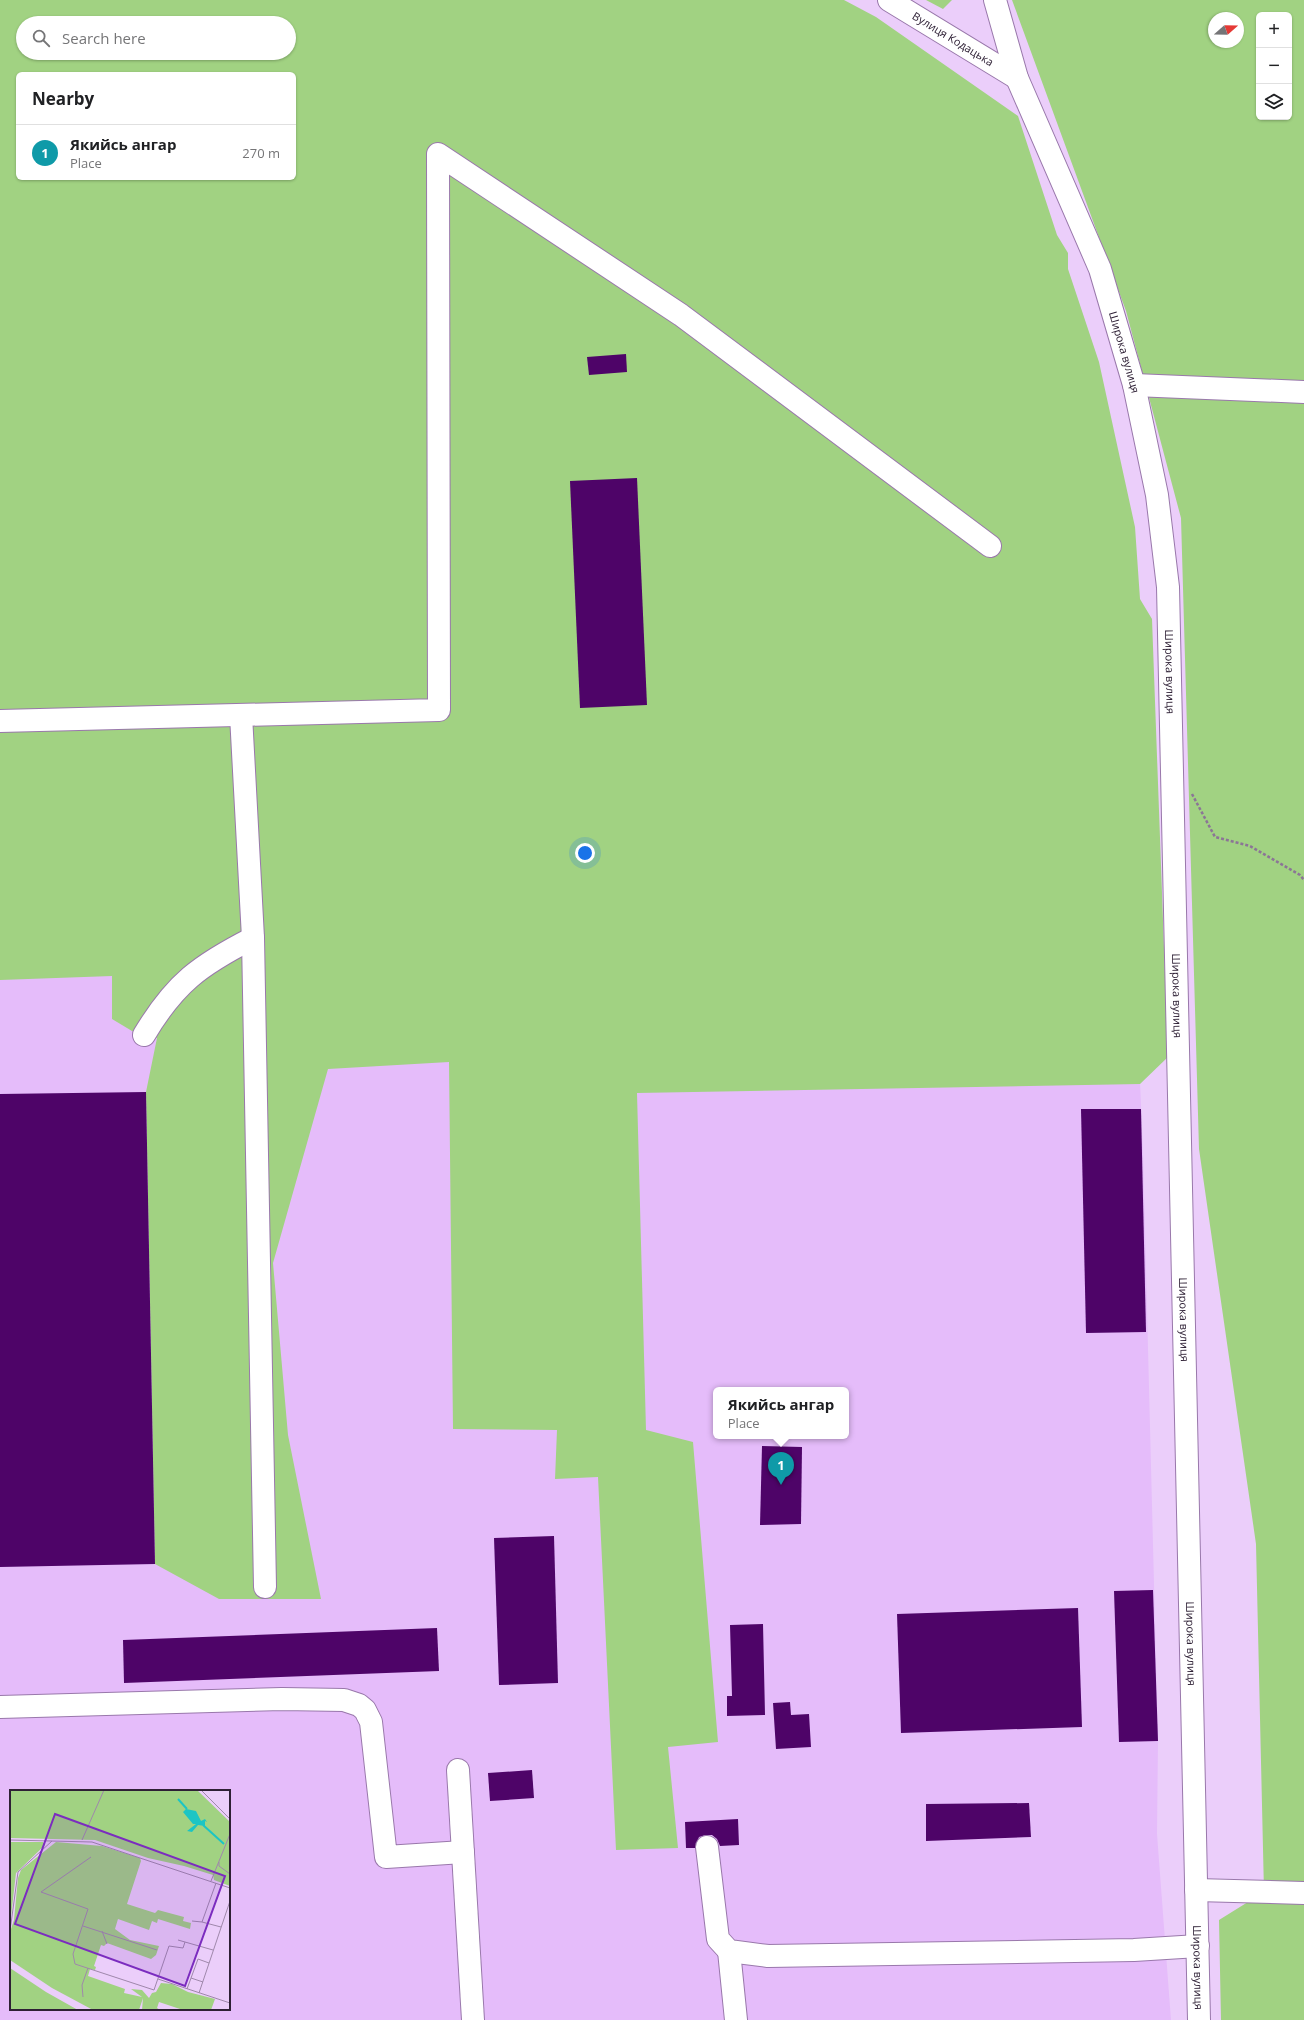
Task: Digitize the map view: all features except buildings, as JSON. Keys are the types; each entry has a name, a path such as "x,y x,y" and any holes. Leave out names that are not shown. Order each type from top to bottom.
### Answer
{"street":[{"name":"Вулиця Кодацька","path":"888,0 1017,78"},
{"name":"Широка вулиця","path":"995,0 1017,78 1100,269 1134,385 1158,496 1168,587 1199,2020"},
{"path":"0,721 438,710 438,154 681,315 990,546"},
{"path":"1134,385 1304,392"},
{"path":"241,715 253,938 265,1587"},
{"path":"144,1035 163,1005 191,975 225,952 253,938"},
{"path":"0,1707 282,1699 352,1702 365,1710 371,1722 386,1857 463,1852"},
{"path":"458,1770 473,2020"},
{"path":"707,1847 718,1939 728,1951 736,2020"},
{"path":"1196,1890 1304,1893"},
{"path":"728,1951 768,1956 1134,1950 1198,1946"}],"path":[{"path":"1190,789 1215,837 1250,846 1300,875 1304,880"}],"shaded area":[{"path":"0,38 16,48 16,60 296,60 296,57 1117,546 1143,1152 1158,1741 1157,1834 1171,2020 0,2020"}],"green space":[{"path":"0,0 844,0 876,17 1018,116 1057,235 1068,253 1068,269 1099,362 1135,527 1140,599 1152,619 1168,1057 1140,1084 637,1093 646,1430 693,1442 718,1742 668,1747 678,1848 616,1850 598,1477 555,1479 557,1430 453,1429 449,1062 328,1069 273,1263 288,1435 321,1599 219,1599 155,1564 146,1092 157,1038 137,1034 112,1019 112,976 0,980"},
{"path":"926,0 952,0 943,9"},
{"path":"1012,0 1304,0 1304,2020 1221,2020 1219,1920 1264,1892 1256,1544 1199,1149 1181,518 1126,311"}],"place":[{"name":"Якийсь ангар","path":"781,1485"}]}
